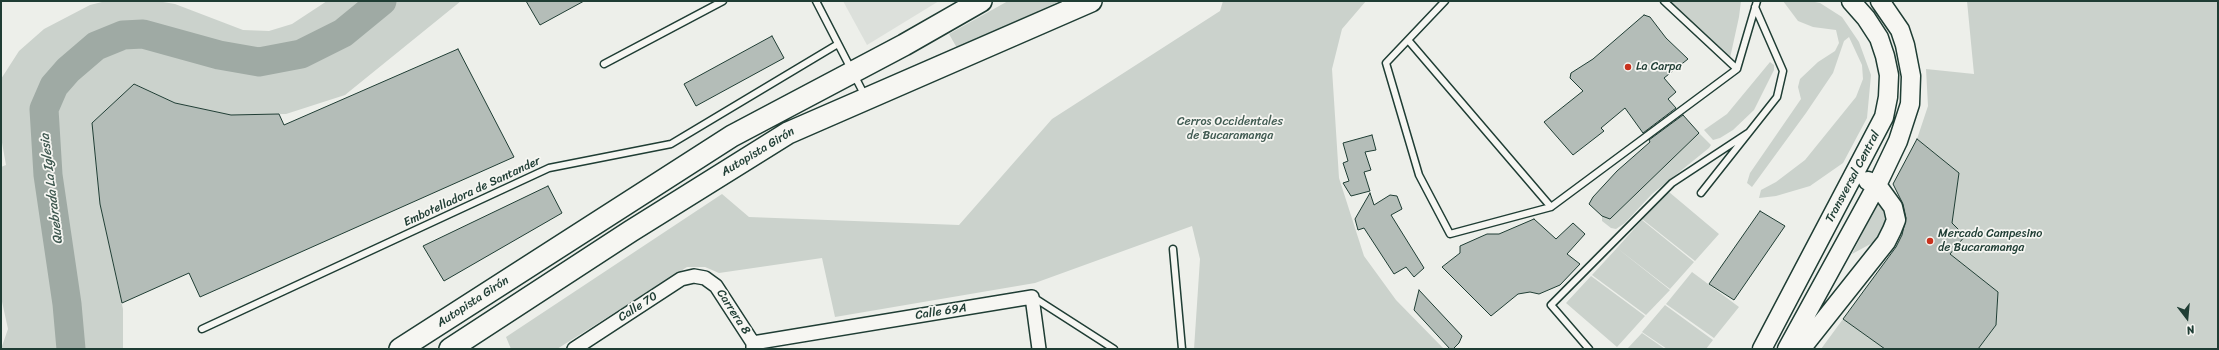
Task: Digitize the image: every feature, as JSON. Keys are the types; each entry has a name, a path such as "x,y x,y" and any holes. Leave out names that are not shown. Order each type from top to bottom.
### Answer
{"highway":[{"name":"Autopista Girón","path":"400,349 732,136 981,1"},
{"name":"Autopista Girón","path":"450,349 763,147 817,119 1091,1"}],"main road":[{"name":"Transversal Central","path":"1762,349 1884,117 1888,97 1889,75 1878,38 1866,18 1851,1"},
{"name":"Transversal Central","path":"1787,349 1877,185 1905,123 1912,89 1909,62 1900,30 1880,1"},
{"path":"1801,349 1886,242 1896,220 1893,207 1877,185 1855,174"}],"street":[{"name":"Calle 70","path":"574,349 681,279 694,276 705,278"},
{"name":"Carrera 8","path":"705,278 716,286 753,346"},
{"name":"Calle 69A","path":"753,346 1032,297"},
{"path":"1032,297 1039,349"}],"lane":[{"path":"604,64 723,1"},
{"path":"816,1 866,98"},
{"path":"1445,1 1386,63 1419,175 1450,234 1551,207 1737,69 1756,4"},
{"path":"1664,1 1737,69"},
{"path":"1700,193 1777,97 1783,71 1756,4"},
{"path":"1408,40 1551,207"},
{"name":"Embotelladora de Santander","path":"202,329 549,168 671,144 838,44"},
{"path":"1589,349 1551,305 1672,183 1748,133"},
{"path":"1173,249 1182,349"},
{"path":"1032,297 1114,349"}],"shaded area":[{"path":"843,1 939,1 867,45"}],"green space":[{"path":"106,1 157,1 175,4 243,30 269,31 292,24 327,1 461,1 345,95 286,114 231,115 175,103 135,84 92,123 100,204 123,309 123,349 1,349 8,329 1,297 1,167 6,165 1,137 1,79 19,51 44,29 90,5"},
{"path":"1008,1 1060,1 957,48 949,34"},
{"name":"Cerros Occidentales de Bucaramanga","path":"1223,1 1366,1 1342,29 1332,69 1339,178 1364,256 1396,300 1444,349 1194,349 1200,259 1192,226 1035,283 835,317 822,258 719,273 705,267 687,267 557,349 511,349 506,337 722,194 749,217 959,225 1052,119 1220,11"},
{"path":"1670,1 1741,1 1730,58 1722,55 1709,38"},
{"path":"1783,1 1810,1 1820,3 1842,17 1859,42 1871,75 1867,118 1843,163 1810,186 1776,196 1759,198 1761,190 1776,182 1805,160 1856,97 1863,79 1862,65 1849,37 1844,41 1833,73 1806,113 1752,187 1747,183 1750,173 1801,99 1798,87 1800,79 1818,62 1835,51 1839,43 1836,30 1813,27 1798,21"},
{"path":"1967,1 2218,1 2218,349 1978,349 1996,325 1998,292 1950,254 1965,236 1952,223 1959,173 1917,139 1928,106 1926,69 1974,74"},
{"path":"1770,62 1774,65 1774,70 1754,110 1733,130 1720,138 1713,140 1704,130 1727,114"},
{"path":"1699,133 1711,145 1709,148 1652,194 1625,223 1616,229 1611,228 1602,221 1602,216 1610,219"},
{"path":"1669,192 1719,234 1695,261 1642,219"},
{"path":"1878,202 1885,215 1887,226 1876,241 1852,254"},
{"path":"1642,220 1694,262 1670,289 1617,248"},
{"path":"1617,248 1670,290 1646,315 1592,275"},
{"path":"1692,272 1739,307 1714,338 1666,304"},
{"path":"1591,276 1645,316 1617,347 1566,303"},
{"path":"1665,305 1713,340 1706,349 1667,349 1642,332"},
{"path":"1843,319 1885,349 1821,349"},
{"path":"1642,333 1665,349 1627,349"}],"building":[{"path":"526,1 584,1 540,25"},
{"name":"La Carpa","path":"1644,15 1650,17 1666,38 1688,59 1664,78 1676,92 1668,99 1676,108 1643,133 1625,108 1601,128 1604,131 1573,155 1544,122 1583,91 1570,78 1571,73 1593,59"},
{"path":"772,36 784,58 696,106 684,84"},
{"path":"458,49 514,157 200,297 189,273 122,303 100,204 92,123 134,84 175,103 231,115 279,114 284,125"},
{"path":"1683,115 1699,133 1610,219 1602,216 1589,204 1593,197 1617,171 1650,142 1649,140"},
{"path":"1372,135 1376,150 1365,152 1371,170 1364,172 1370,191 1351,196 1343,183 1349,181 1343,163 1348,161 1343,143"},
{"name":"Mercado Campesino de Bucaramanga","path":"1917,139 1959,173 1952,223 1965,236 1950,254 1998,292 1996,325 1978,349 1885,349 1843,319 1896,247 1902,235 1906,218 1903,204 1893,184"},
{"path":"548,186 562,213 444,281 423,246"},
{"path":"1370,193 1374,205 1390,195 1397,196 1402,209 1391,215 1424,268 1414,277 1406,267 1394,274 1364,228 1358,230 1355,219"},
{"path":"1760,211 1785,226 1734,300 1709,284"},
{"path":"1534,219 1556,239 1573,223 1585,234 1567,254 1580,264 1560,285 1539,294 1530,292 1518,294 1491,316 1442,267 1460,253 1460,246 1487,234 1499,234"},
{"path":"1419,290 1462,336 1459,343 1453,349 1450,349 1414,310"}],"waterway":[{"name":"Quebrada La Iglesia","path":"71,349 67,304 48,175 44,109 54,86 68,70 96,46 123,35 143,34 219,55 259,62 301,54 343,33 382,1"}],"place":[{"name":"La Carpa","path":"1628,67"},
{"name":"Mercado Campesino de Bucaramanga","path":"1930,241"}]}
